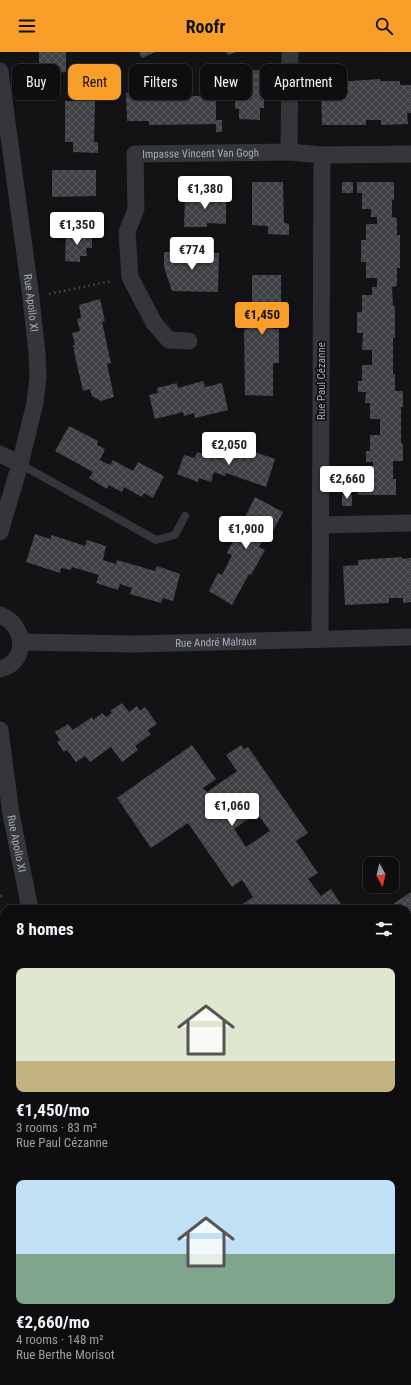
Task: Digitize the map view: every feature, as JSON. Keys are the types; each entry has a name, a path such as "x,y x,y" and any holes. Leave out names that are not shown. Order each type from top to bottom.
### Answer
{"street":[{"path":"290,52 289,152 322,155 411,154"},
{"name":"Rue Apollo XI","path":"0,71 31,298 38,377 35,403 20,464 0,532"},
{"name":"Impasse Vincent Van Gogh","path":"189,341 169,340 154,323 130,277 127,232 136,209 135,154 289,152"},
{"name":"Rue Paul Cézanne","path":"320,639 322,155"},
{"path":"0,454 20,464"},
{"path":"320,525 411,523"},
{"path":"0,615 8,618 15,624 20,633 21,642 19,653 13,662 4,669 0,669"},
{"name":"Rue André Malraux","path":"21,642 64,644 134,644 411,637"},
{"name":"Rue Apollo XI","path":"0,730 11,814 29,905"}],"lane":[{"path":"20,464 156,540 175,535 185,516"}],"path":[{"path":"31,298 130,277"}],"building":[{"path":"39,52 66,52 66,72 60,73 60,64 39,64"},
{"path":"139,52 155,52 142,58"},
{"path":"226,52 236,52 228,55"},
{"path":"252,70 260,70 260,100 264,100 264,108 260,108 260,120 239,119 239,109 235,109 235,100 252,100"},
{"path":"380,79 380,81 400,81 400,85 411,85 411,113 407,113 408,124 381,125 381,120 366,120 366,125 322,125 321,100 347,100 347,81"},
{"path":"126,93 129,93 129,100 192,100 192,96 200,96 200,100 216,100 216,120 222,120 222,132 216,132 216,124 149,125 149,121 127,121"},
{"path":"65,101 95,101 94,142 98,142 98,153 73,152 73,142 65,142"},
{"path":"52,170 96,170 96,196 52,197"},
{"path":"252,182 283,182 284,223 289,224 289,235 268,234 268,226 252,225"},
{"path":"342,182 353,182 353,193 342,193"},
{"path":"357,182 394,182 392,217 397,218 397,235 400,235 400,268 397,268 397,286 392,287 393,306 395,306 393,374 395,374 395,391 403,391 403,407 401,407 401,444 403,444 403,461 393,461 393,479 396,479 396,495 358,495 358,485 363,485 363,469 373,469 373,462 366,462 366,451 370,451 370,435 380,435 380,419 370,419 370,403 365,403 366,392 358,392 358,381 362,381 362,365 372,365 372,350 362,350 363,333 357,333 357,312 362,312 362,295 372,295 372,287 377,287 377,278 366,278 366,262 361,262 361,240 366,240 366,224 377,224 377,217 371,217 371,209 362,209 362,193 357,193"},
{"path":"226,194 226,224 207,223 207,227 184,227 185,195"},
{"path":"66,234 92,234 92,248 86,248 87,256 80,256 80,262 65,261"},
{"path":"164,252 219,253 218,292 172,291 164,267"},
{"path":"252,275 281,275 281,318 273,317 273,329 279,329 279,363 273,363 273,396 245,395 244,329 247,329 247,318 252,318"},
{"path":"100,299 105,321 102,322 111,363 107,364 114,397 101,401 92,396 90,389 83,391 75,356 73,345 75,345 72,333 80,331 77,319 81,318 79,305"},
{"path":"203,381 205,387 222,383 228,410 195,418 194,413 184,416 183,412 155,419 149,395 158,393 157,388 177,383 178,388"},
{"path":"69,426 98,441 97,445 105,449 100,460 110,465 113,460 133,471 138,462 164,476 153,498 144,493 142,497 124,487 122,492 109,485 107,489 89,478 93,472 55,451"},
{"path":"235,445 275,459 266,487 226,473 225,476 214,472 211,482 199,478 198,482 177,474 184,455 195,458 197,452 219,459 222,449 233,453"},
{"path":"342,495 352,495 352,506 342,506"},
{"path":"255,497 283,512 268,541 263,539 259,547 265,550 251,575 249,574 232,605 209,591 218,573 222,575 232,555 227,553"},
{"path":"35,534 50,539 52,535 85,546 87,540 106,546 103,560 116,564 117,560 155,571 157,566 180,574 173,601 163,598 161,603 130,594 132,588 120,584 118,590 96,583 99,575 72,567 71,570 61,568 60,573 26,562"},
{"path":"402,557 402,559 411,558 411,602 403,603 403,598 389,598 389,603 345,605 343,566 358,565 358,560"},
{"path":"122,703 129,712 137,706 140,711 145,707 157,724 148,730 151,734 135,746 138,750 122,762 111,747 90,762 85,756 76,762 67,750 64,752 57,742 60,740 55,732 68,724 73,730 92,717 93,720 102,713 106,717 112,713 110,711"},
{"path":"192,745 216,779 203,788 207,792 237,771 226,755 241,745 244,749 248,747 308,833 296,841 318,873 308,879 321,896 331,889 341,905 242,905 253,897 242,880 232,887 188,823 151,848 117,798","holes":["257,813 270,831 246,847 234,829"]},
{"path":"411,892 411,905 392,905"}]}
